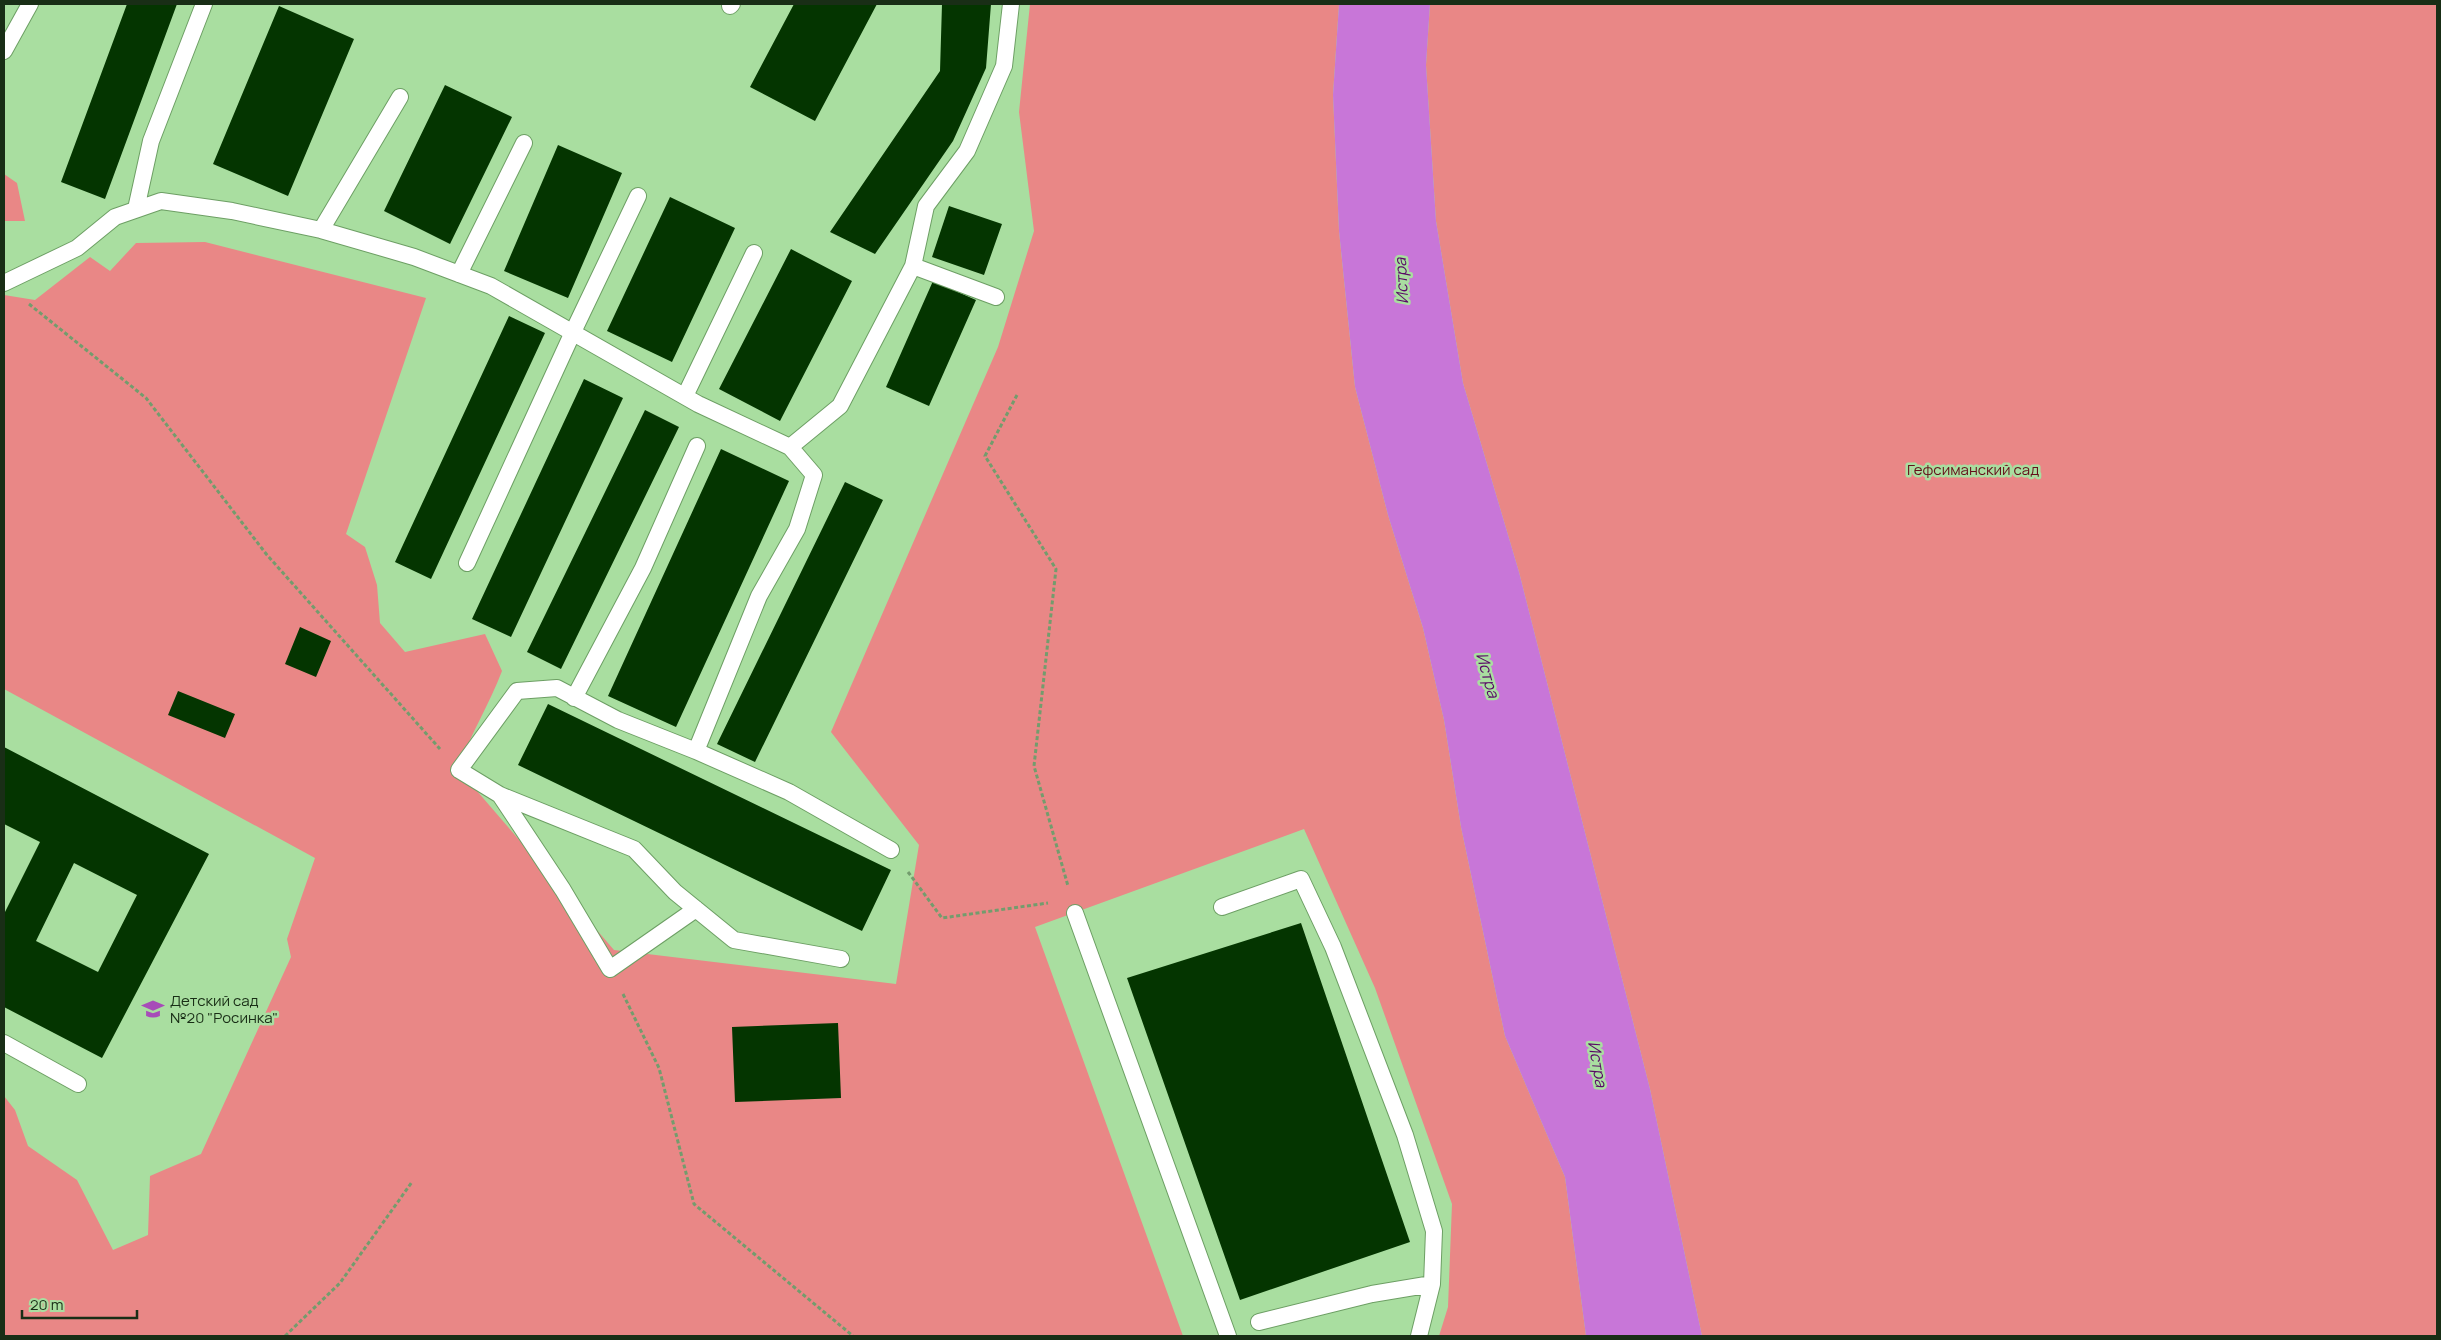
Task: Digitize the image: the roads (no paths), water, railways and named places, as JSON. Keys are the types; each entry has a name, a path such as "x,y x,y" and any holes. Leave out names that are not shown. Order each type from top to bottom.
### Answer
{"lane":[{"path":"4,51 30,4"},
{"path":"136,209 151,141 204,4"},
{"path":"790,447 840,406 913,266 926,206 967,152 1004,66 1011,4"},
{"path":"321,230 400,97"},
{"path":"460,274 524,143"},
{"path":"466,563 638,196"},
{"path":"4,283 77,248 115,217 161,201 232,211 321,230 414,257 491,286 685,396 790,447 814,475 797,529 759,596 696,751"},
{"path":"685,396 754,253"},
{"path":"913,266 996,297"},
{"path":"574,698 643,568 696,446"},
{"path":"841,959 734,940 675,892 634,849 500,795 459,770 517,692 557,688 618,720 696,751 789,792 891,850"},
{"path":"500,795 563,890 610,969 696,909"},
{"path":"1222,907 1301,879 1333,947 1404,1136 1434,1231 1432,1284 1419,1336"},
{"path":"1074,906 1228,1336"},
{"path":"4,1043 78,1084"},
{"path":"1259,1322 1372,1294 1432,1284"}],"water":[{"name":"Истра","path":"1339,4 1430,4 1426,65 1436,221 1463,383 1519,572 1650,1089 1702,1336 1586,1336 1565,1177 1505,1036 1461,827 1444,720 1423,628 1388,515 1355,387 1339,231 1333,95"}],"place":[{"name":"Детский сад №20 \"Росинка\"","path":"153,1009"}],"park label":[{"name":"Гефсиманский сад","path":"1973,469"}]}
